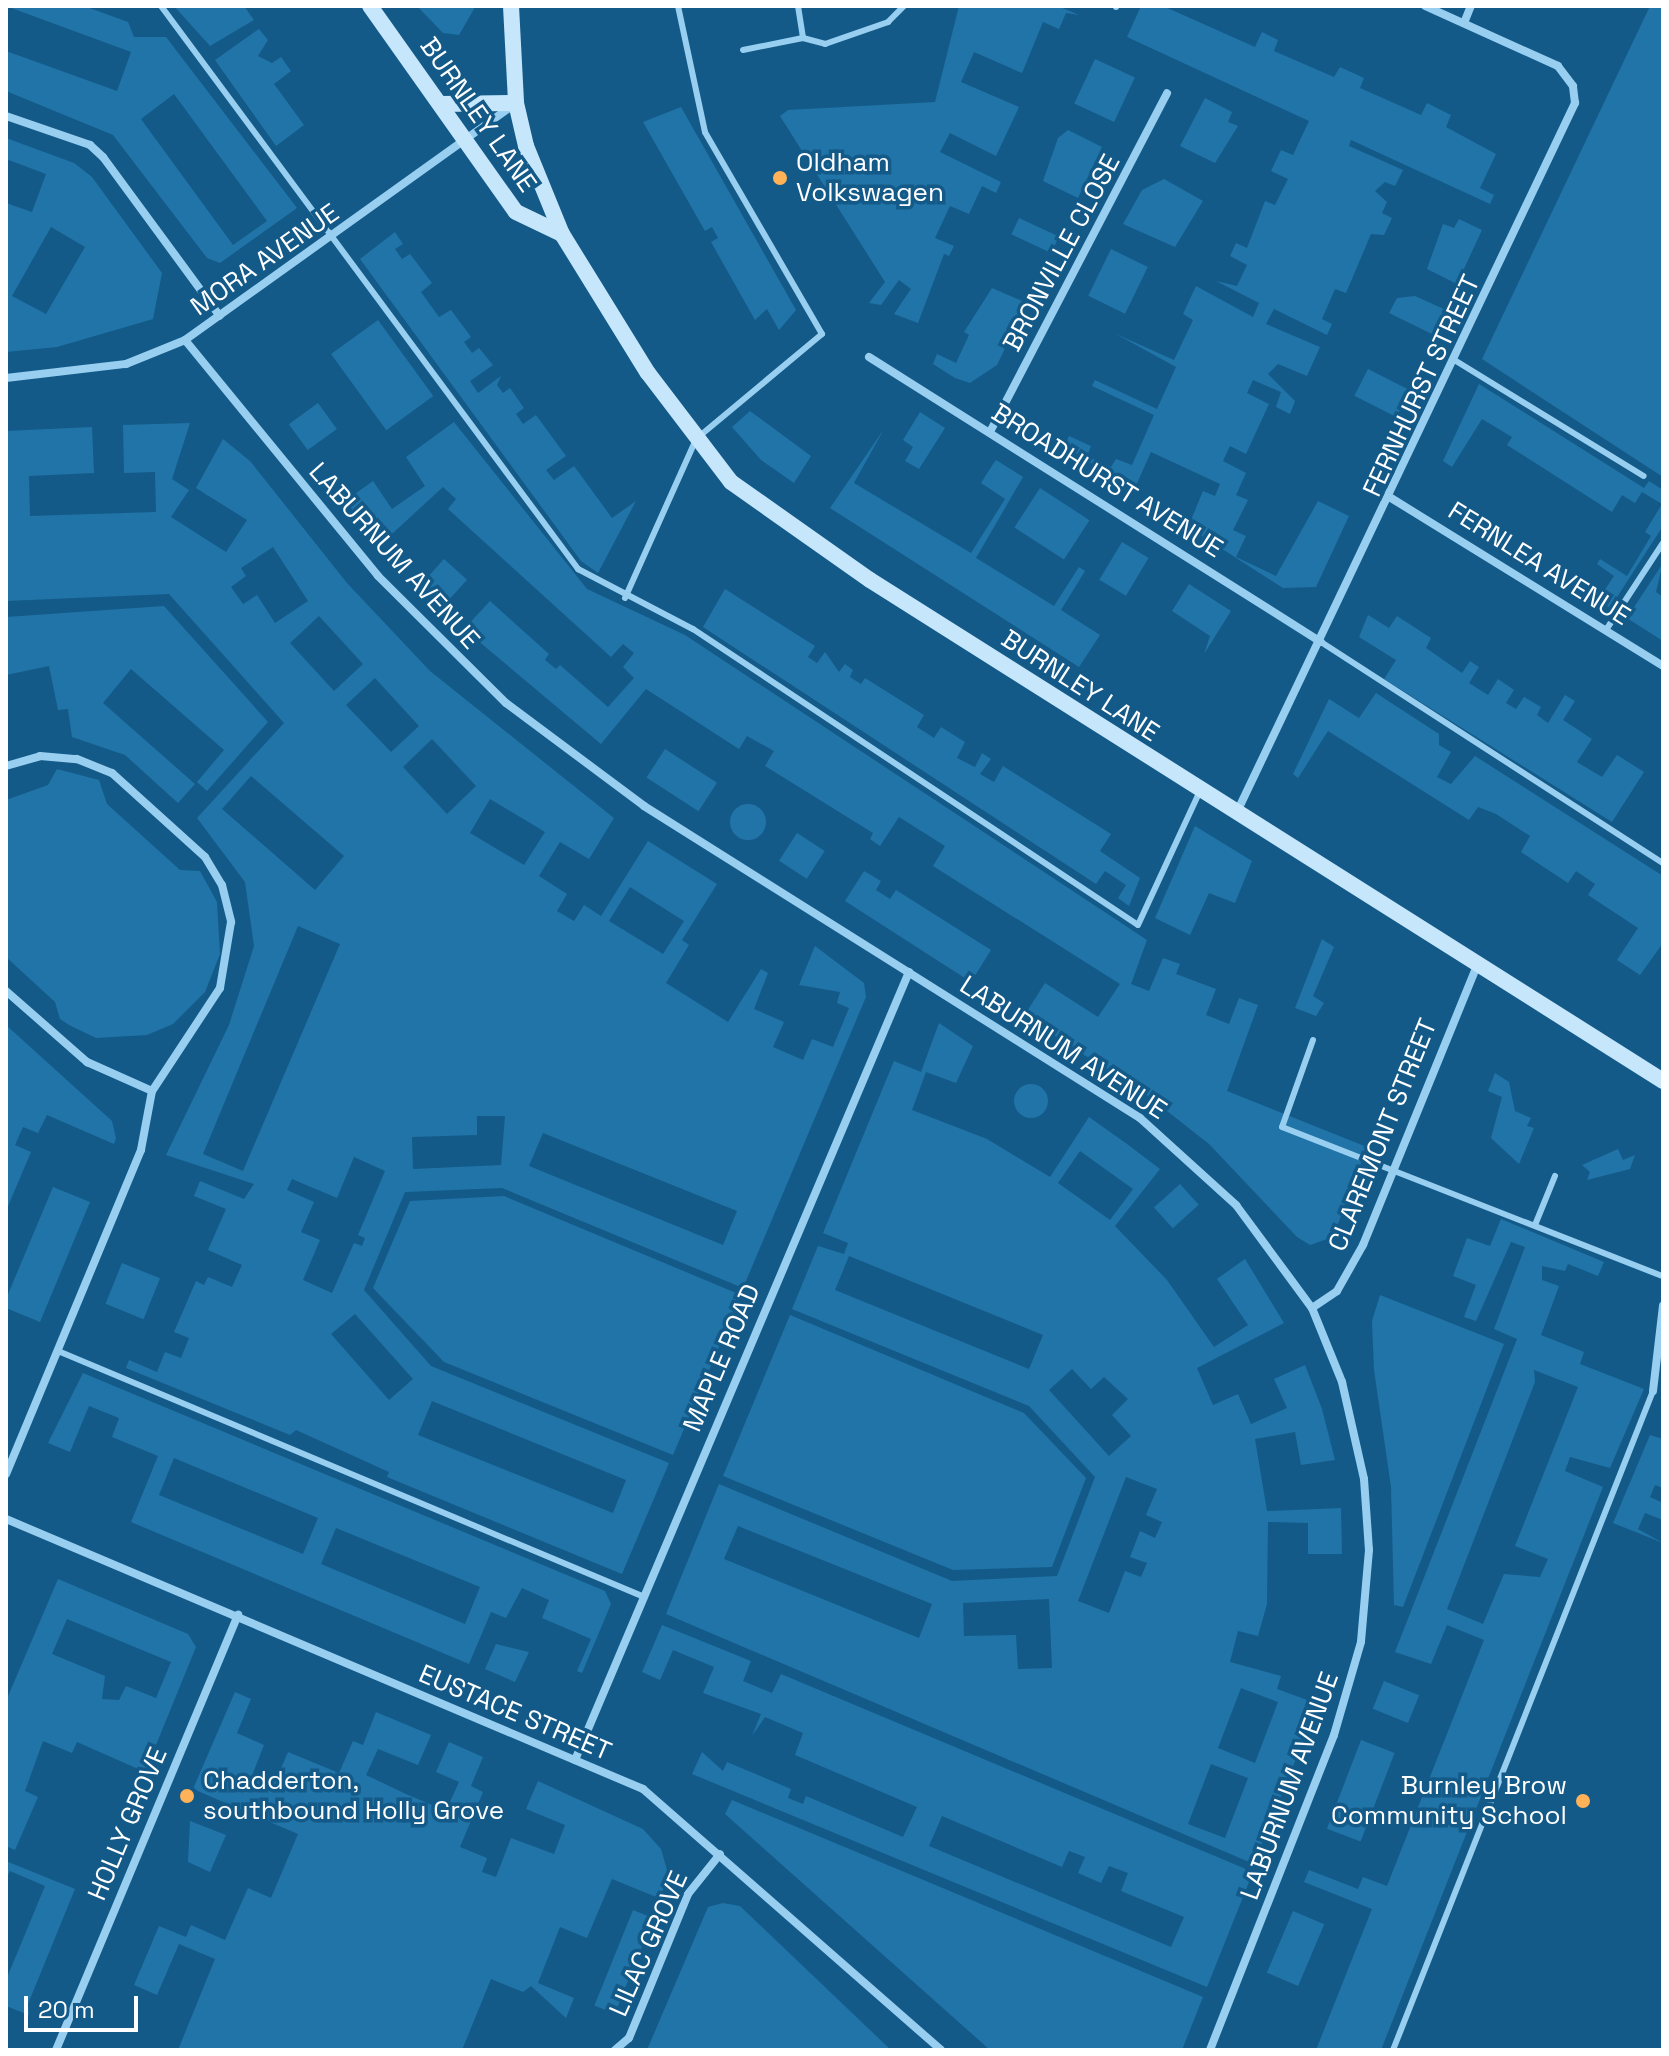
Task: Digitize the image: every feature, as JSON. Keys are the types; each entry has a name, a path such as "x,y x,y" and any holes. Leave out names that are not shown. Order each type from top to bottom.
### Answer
{"street":[{"name":"BURNLEY LANE","path":"370,6 516,212 562,234"},
{"name":"BURNLEY LANE","path":"511,6 516,103 526,146 562,234 696,439 731,482 775,516 1236,815 1663,1081"},
{"name":"FERNHURST STREET","path":"1236,815 1391,498 1575,103 1573,86 1558,66 1425,6"},
{"path":"1464,23 1471,6"},
{"name":"BRONVILLE CLOSE","path":"991,430 1167,93"},
{"name":"MORA AVENUE","path":"6,378 126,364 185,340 332,238 516,103"},
{"path":"442,104 516,103"},
{"path":"6,116 97,151 220,316"},
{"name":"LABURNUM AVENUE","path":"185,340 378,576 506,703 609,784 1140,1118 1191,1159 1236,1205 1312,1308 1342,1382 1364,1479 1369,1550 1361,1642 1334,1735 1210,2050"},
{"name":"BROADHURST AVENUE","path":"869,357 991,430 1321,642"},
{"name":"FERNLEA AVENUE","path":"1391,498 1663,666"},
{"path":"6,766 40,756 77,759 112,773 205,857 222,885 231,922 220,988 152,1091 141,1150 6,1474"},
{"name":"CLAREMONT STREET","path":"1312,1308 1350,1271 1477,966"},
{"name":"MAPLE ROAD","path":"575,1760 909,972"},
{"path":"6,991 87,1062 152,1091"},
{"path":"1653,1391 1663,1306"},
{"name":"EUSTACE STREET","path":"6,1519 643,1789 941,2050"},
{"name":"HOLLY GROVE","path":"56,2050 238,1615"},
{"name":"LILAC GROVE","path":"615,2050 629,2038 688,1894 720,1854"}],"lane":[{"path":"161,6 578,569 625,598 693,629 1138,925 1200,791"},
{"path":"625,598 696,439 822,334 705,132 678,6"},
{"path":"798,6 803,38"},
{"path":"743,50 803,38 848,41 888,22 904,6"},
{"path":"1456,361 1644,476"},
{"path":"1606,630 1663,543"},
{"path":"1321,642 1663,863"},
{"path":"1313,1040 1282,1127 1663,1276"},
{"path":"1535,1225 1555,1176"},
{"path":"58,1351 642,1596"},
{"path":"1393,2050 1653,1391"}],"shaded area":[{"path":"6,6 84,6 128,22 134,37 166,37 297,208 220,263 207,258 113,135 6,91 6,51 117,91 131,52","holes":["174,94 267,221 233,245 141,119"]},
{"path":"174,6 244,6 254,20 210,46"},
{"path":"417,6 474,6 474,9 459,35 443,33"},
{"path":"959,6 1058,6 1079,15 1066,13 1059,29 1043,22 1022,73 974,52 961,82 1019,107 996,156 950,133 940,152 1001,182 996,193 982,186 969,214 950,206 935,238 954,246 949,256 944,254 918,323 894,314 911,289 899,280 881,305 869,303 885,282 780,116 788,110 935,102"},
{"path":"1141,6 1163,6 1255,47 1262,32 1278,40 1274,51 1334,77 1340,67 1364,78 1360,88 1421,115 1427,103 1451,115 1446,127 1496,154 1480,188 1494,195 1490,204 1351,140 1349,146 1403,170 1395,186 1385,182 1375,191 1387,202 1382,213 1392,218 1384,235 1371,234 1346,293 1335,289 1322,319 1332,324 1327,335 1274,309 1266,324 1320,347 1307,376 1278,364 1268,374 1295,401 1290,414 1276,407 1281,392 1253,380 1247,393 1269,404 1246,454 1230,446 1223,461 1246,473 1236,495 1248,500 1233,530 1246,536 1236,557 1276,576 1318,501 1349,516 1316,587 1283,588 1188,527 1203,491 1215,496 1220,484 1151,452 1134,490 1064,446 1069,436 1091,446 1087,456 1111,467 1116,459 1132,465 1154,415 1092,386 1095,380 1157,409 1176,367 1116,334 1174,360 1193,320 1183,314 1196,286 1253,317 1259,303 1216,281 1237,286 1247,265 1230,256 1236,243 1247,248 1265,201 1275,205 1288,179 1271,171 1281,150 1293,155 1309,121 1127,37"},
{"path":"1650,6 1663,6 1663,477 1482,359"},
{"path":"259,29 268,40 258,56 272,63 281,57 291,71 274,84 304,125 276,146 215,60"},
{"path":"1095,59 1135,78 1114,122 1074,103"},
{"path":"1205,98 1232,112 1228,122 1238,126 1215,163 1180,146"},
{"path":"681,107 796,310 779,330 767,309 755,320 711,242 718,238 712,227 705,231 643,122"},
{"path":"1068,130 1102,147 1078,198 1043,181 1058,138"},
{"path":"6,138 74,163 92,177 162,273 153,319 57,347 6,352 6,203 32,212 46,174 6,159","holes":["51,227 85,247 46,314 12,296"]},
{"path":"1164,179 1203,201 1175,247 1123,224 1142,190"},
{"path":"1019,218 1059,237 1051,253 1011,234"},
{"path":"1459,219 1482,230 1457,284 1427,269 1443,224 1454,228"},
{"path":"395,232 403,244 395,249 402,259 410,254 432,283 421,292 439,317 451,310 471,337 464,342 472,353 479,348 493,365 470,381 478,393 501,376 497,385 503,393 510,388 524,408 516,414 523,424 536,415 566,456 546,470 554,480 574,466 612,518 636,501 598,573 581,561 360,259"},
{"path":"1111,249 1148,267 1125,314 1088,296"},
{"path":"992,288 1027,303 997,365 970,383 955,378 933,364 937,354 956,363 969,335 964,332"},
{"path":"1415,296 1446,310 1434,335 1389,313 1397,298"},
{"path":"378,320 433,396 386,430 331,354"},
{"path":"1368,369 1410,390 1396,417 1354,396"},
{"path":"1479,384 1644,488 1649,481 1663,490 1663,526 1610,608 1598,600 1614,576 1597,564 1600,559 1627,576 1651,536 1645,532 1662,504 1642,492 1635,503 1622,495 1612,512 1507,445 1512,437 1482,419 1452,467 1443,461"},
{"path":"318,403 337,429 308,450 289,424"},
{"path":"750,411 811,456 794,483 761,460 732,427"},
{"path":"920,412 945,428 919,469 905,461 913,447 903,440"},
{"path":"454,422 587,589 685,635 1147,940 1131,984 1149,991 1163,958 1180,964 1176,974 1216,989 1206,1015 1229,1024 1239,998 1258,1005 1227,1091 1367,1147 1333,1237 1310,1245 1297,1237 1209,1144 1148,1096 1024,1016 1045,983 1098,1017 1120,984 933,866 945,846 899,817 880,846 870,839 873,833 765,766 774,751 747,736 739,749 646,689 601,744 464,629 490,601 549,654 545,660 556,669 560,665 608,707 634,678 623,667 634,653 623,644 611,657 448,509 456,499 443,487 381,544 345,501 373,481 392,509 425,486 406,457"},
{"path":"190,423 172,479 189,490 171,517 226,552 247,520 196,488 223,439 250,461 347,583 430,671 614,818 589,859 560,842 539,876 567,894 557,911 574,921 584,905 601,916 648,841 717,884 682,940 689,945 666,983 728,1022 761,969 768,973 754,1009 784,1022 773,1047 803,1060 812,1039 833,1047 849,1008 837,1003 840,992 799,985 815,946 864,983 866,997 743,1288 502,1188 405,1192 364,1290 431,1366 669,1463 622,1574 387,1477 389,1472 296,1430 290,1435 126,1368 129,1360 157,1372 165,1352 181,1358 189,1338 174,1332 196,1281 204,1285 208,1277 232,1287 242,1265 208,1250 226,1209 194,1196 200,1181 244,1199 254,1184 166,1155 229,1025 254,946 245,882 197,818 284,723 169,594 6,601 6,431 92,427 94,473 29,476 30,516 156,512 155,472 124,473 123,425","holes":["273,547 308,601 275,623 257,595 243,604 231,587 246,576 241,568","319,616 363,664 334,691 290,643","375,678 419,726 391,752 346,705","432,739 476,786 447,814 403,767","251,776 344,856 315,890 222,809","490,799 545,832 524,865 470,833","630,887 684,921 663,954 609,921","298,926 340,944 243,1171 203,1154","477,1116 505,1116 501,1165 413,1169 412,1137 477,1135","543,1133 737,1211 723,1245 529,1166","354,1157 385,1171 358,1235 365,1238 362,1246 354,1243 332,1293 303,1280 320,1240 301,1232 314,1202 287,1190 292,1179 337,1198","355,1314 413,1379 389,1400 331,1334","432,1401 626,1480 613,1513 418,1435"]},
{"path":"884,429 854,483 971,553 1005,499 981,483 993,464 996,460 1023,477 976,558 1054,606 1079,567 1085,571 1061,610 1100,635 1079,667 830,508"},
{"path":"1040,488 1089,520 1064,560 1014,527"},
{"path":"1122,542 1149,558 1126,596 1099,580"},
{"path":"444,559 467,580 442,607 419,586"},
{"path":"1663,563 1656,592 1663,597 1663,641 1627,618"},
{"path":"1189,584 1231,611 1204,654 1210,636 1172,611"},
{"path":"725,589 815,646 808,657 817,663 825,652 839,672 845,664 853,670 850,677 861,684 865,678 924,715 917,727 934,738 941,727 965,742 957,758 975,767 982,753 991,759 980,774 994,782 1003,766 1111,834 1100,851 1140,878 1129,906 1118,898 1126,885 1105,871 1096,884 703,627"},
{"path":"164,606 268,722 207,791 197,782 224,750 131,669 103,703 195,784 178,803 125,755 72,737 68,709 58,710 49,666 6,675 6,617"},
{"path":"1368,615 1389,628 1397,616 1431,638 1426,648 1462,673 1470,661 1479,667 1469,683 1488,695 1498,679 1514,690 1506,703 1516,709 1524,697 1541,707 1537,715 1548,723 1565,695 1575,701 1563,720 1592,739 1577,762 1602,777 1617,755 1644,772 1612,822 1384,679 1396,660 1359,637"},
{"path":"1376,693 1439,734 1439,745 1451,752 1437,777 1451,784 1475,756 1663,876 1663,943 1640,975 1617,960 1638,928 1588,895 1595,884 1576,871 1568,883 1521,852 1530,836 1496,814 1478,807 1469,820 1328,731 1298,778 1293,774 1329,699 1359,718"},
{"path":"665,749 717,783 698,811 646,778"},
{"path":"57,769 99,780 107,804 180,870 200,871 217,902 220,954 205,992 173,1024 147,1035 96,1038 69,1025 60,1019 55,1002 6,957 6,800 48,785"},
{"path":"748,804 761,809 766,822 761,835 748,840 735,835 730,822 735,809"},
{"path":"1195,826 1252,861 1235,903 1209,893 1190,935 1155,918"},
{"path":"797,833 825,851 807,879 779,861"},
{"path":"864,871 881,881 876,890 890,899 896,890 991,950 971,982 845,901"},
{"path":"1322,939 1334,947 1313,996 1324,1003 1316,1016 1295,1008"},
{"path":"939,1023 973,1046 956,1083 926,1072 912,1110 987,1139 1050,1177 1089,1117 1160,1169 1115,1226 1167,1280 1214,1347 1248,1325 1217,1279 1245,1259 1284,1323 1197,1368 1213,1405 1238,1394 1251,1424 1287,1408 1274,1379 1305,1365 1322,1409 1335,1460 1301,1465 1295,1432 1255,1439 1267,1511 1341,1508 1342,1554 1308,1554 1308,1523 1268,1522 1267,1604 1258,1636 1238,1631 1230,1662 1281,1676 1277,1689 1318,1704 1254,1864 666,1614 719,1484 952,1581 1057,1576 1095,1477 1029,1406 792,1309 818,1246 844,1254 848,1243 823,1233 894,1061 921,1072","holes":["1080,1151 1133,1189 1110,1220 1058,1183","849,1256 1043,1335 1029,1369 835,1290","1072,1369 1091,1389 1104,1377 1128,1399 1112,1415 1131,1436 1109,1456 1049,1390","1126,1477 1157,1489 1146,1515 1162,1522 1155,1538 1140,1531 1130,1557 1147,1563 1141,1577 1125,1571 1109,1613 1078,1601","738,1526 932,1604 919,1638 724,1559","1049,1599 1052,1668 1018,1669 1016,1635 964,1636 963,1603","1241,1688 1278,1702 1255,1763 1218,1748","1211,1764 1248,1778 1225,1838 1188,1824"]},
{"path":"6,1025 112,1121 116,1138 114,1144 47,1115 38,1133 23,1127 15,1145 31,1152 6,1211"},
{"path":"1495,1073 1509,1082 1515,1111 1531,1118 1527,1126 1534,1128 1519,1164 1491,1138 1502,1097 1488,1091"},
{"path":"1031,1084 1043,1089 1048,1101 1043,1113 1031,1118 1019,1113 1014,1101 1019,1089"},
{"path":"1618,1149 1623,1160 1635,1155 1630,1169 1587,1180 1590,1172 1582,1165"},
{"path":"1180,1184 1199,1205 1173,1228 1154,1207"},
{"path":"53,1187 90,1202 40,1322 6,1308 6,1299"},
{"path":"504,1196 741,1295 673,1455 444,1362 373,1288 410,1201"},
{"path":"1501,1219 1604,1262 1598,1276 1568,1264 1565,1271 1542,1266 1542,1280 1559,1286 1541,1335 1584,1352 1580,1364 1644,1389 1610,1468 1570,1457 1565,1471 1603,1487 1381,2050 1316,2050 1372,1909 1304,1882 1309,1870 1358,1889 1363,1877 1387,1886 1484,1640 1447,1625 1431,1664 1395,1652 1517,1339 1494,1329 1525,1247 1511,1242 1476,1321 1464,1317 1476,1285 1453,1276 1467,1238 1490,1246","holes":["1534,1370 1578,1387 1515,1546 1548,1559 1540,1577 1504,1574 1483,1624 1447,1609 1535,1382"]},
{"path":"122,1263 160,1278 144,1319 106,1304"},
{"path":"1380,1295 1504,1344 1403,1607 1394,1605 1391,1487 1374,1370 1372,1321"},
{"path":"790,1315 1024,1413 1086,1478 1052,1567 953,1570 723,1476"},
{"path":"83,1373 605,1591 611,1604 582,1673 577,1671 591,1639 542,1618 549,1600 522,1588 506,1618 491,1612 469,1664 131,1522 158,1456 112,1437 119,1418 89,1406 70,1452 48,1443","holes":["174,1458 318,1518 303,1554 159,1495","336,1528 480,1587 465,1624 321,1564"]},
{"path":"1650,1435 1663,1439 1663,1488 1655,1485 1650,1497 1663,1503 1663,1520 1645,1513 1638,1529 1663,1543 1613,1523"},
{"path":"58,1579 188,1634 196,1647 145,1772 77,1742 72,1753 43,1741 25,1791 38,1797 15,1850 6,1846 6,1701","holes":["67,1619 171,1662 156,1698 126,1686 119,1700 102,1699 105,1676 52,1654"]},
{"path":"662,1625 751,1661 743,1681 772,1693 781,1674 1253,1872 1207,1987 692,1774 702,1752 723,1771 727,1762 791,1789 788,1798 803,1804 806,1796 903,1837 917,1807 795,1755 803,1733 765,1717 752,1736 761,1714 703,1693 714,1667 673,1650 660,1680 642,1672","holes":["942,1816 1062,1867 1069,1851 1085,1857 1078,1873 1101,1883 1109,1866 1128,1873 1121,1891 1184,1917 1171,1947 929,1846"]},
{"path":"496,1644 529,1652 515,1682 485,1669"},
{"path":"1384,1681 1419,1695 1408,1723 1373,1709"},
{"path":"235,1692 251,1699 237,1733 264,1745 253,1773 275,1782 288,1752 339,1773 353,1741 363,1745 376,1712 431,1735 418,1765 378,1749 366,1775 446,1811 459,1782 436,1772 449,1742 483,1757 471,1786 483,1792 460,1847 487,1858 482,1872 496,1877 511,1838 554,1854 565,1825 526,1809 538,1781 643,1829 661,1849 667,1870 661,1899 612,1879 587,1938 560,1927 538,1983 574,1998 566,2018 531,1986 523,1992 491,1979 462,2050 178,2050 215,1959 179,1944 157,1995 134,1985 159,1926 186,1937 191,1925 225,1940 248,1888 271,1898 298,1834 193,1789"},
{"path":"1361,1740 1395,1753 1361,1842 1327,1829"},
{"path":"732,1800 1203,1997 1182,2050 990,2050 725,1814"},
{"path":"190,1821 226,1835 210,1872 188,1862"},
{"path":"6,1861 75,1889 28,2004 29,2015 6,2006 6,1980 45,1886 10,1871 6,1879"},
{"path":"723,1903 740,1906 891,2050 647,2050 708,1907"},
{"path":"633,1910 653,1918 615,2014 594,2005"},
{"path":"1293,1911 1324,1924 1298,1986 1267,1973"}],"place":[{"name":"Oldham Volkswagen","path":"780,178"},
{"name":"Chadderton, southbound Holly Grove","path":"187,1796"},
{"name":"Burnley Brow Community School","path":"1583,1801"}]}
